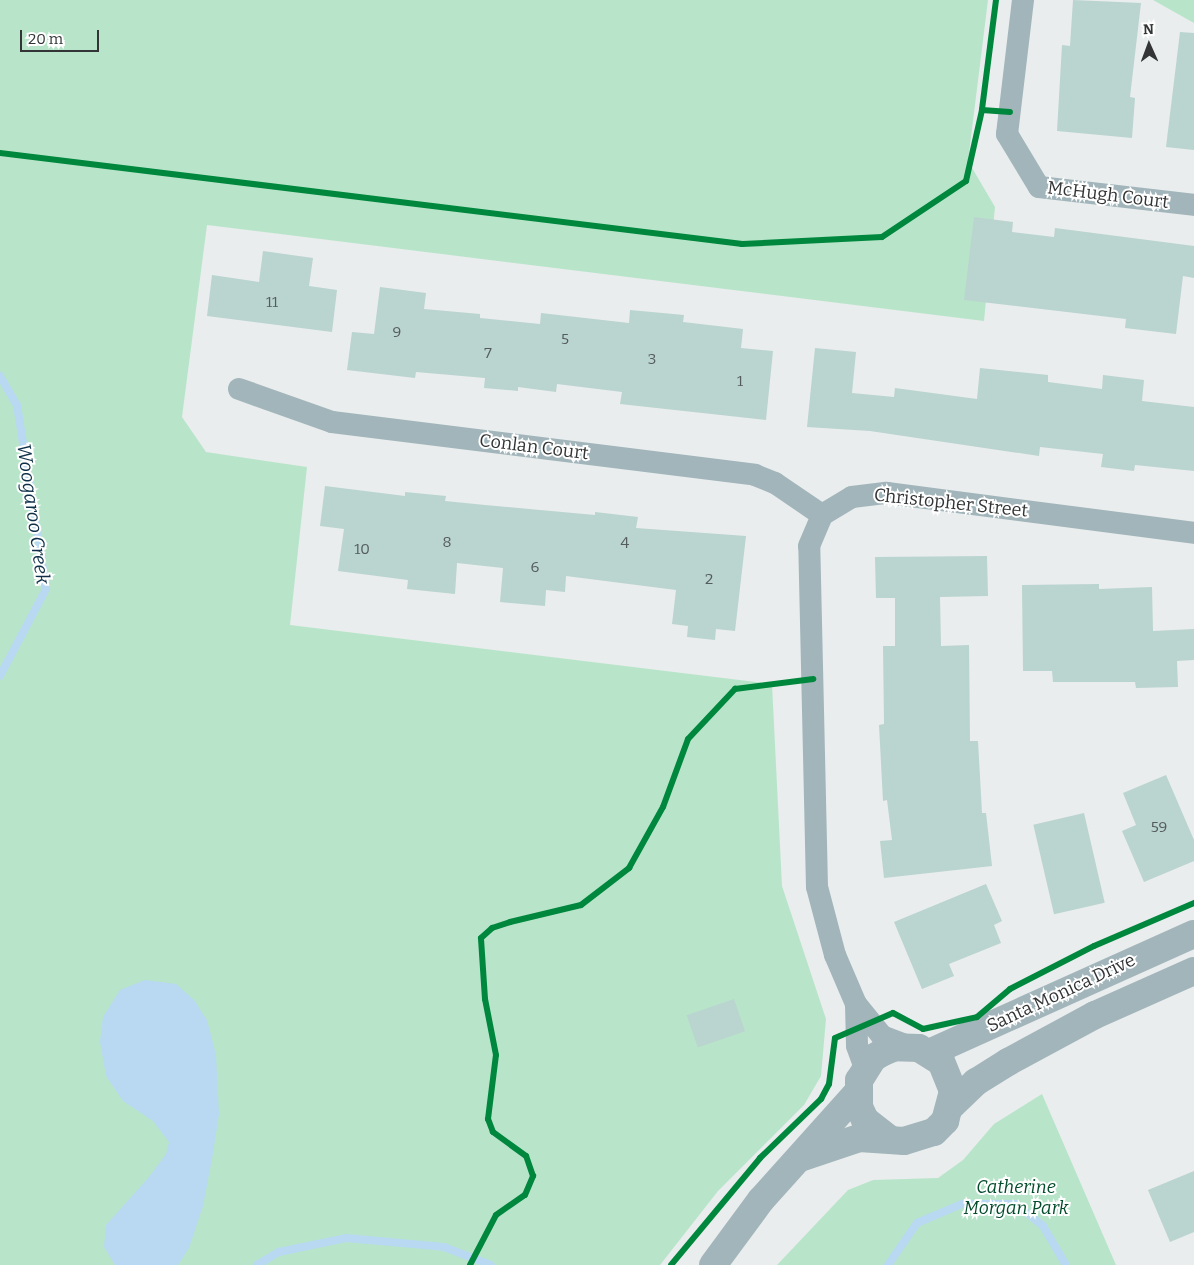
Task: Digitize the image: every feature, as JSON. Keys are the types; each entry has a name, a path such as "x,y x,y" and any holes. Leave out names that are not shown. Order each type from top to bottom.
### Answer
{"street":[{"name":"McHugh Court","path":"1022,0 1007,134 1039,187 1194,205"},
{"name":"Conlan Court","path":"239,390 332,422 755,475 775,483 822,515"},
{"name":"Christopher Street","path":"822,515 852,496 887,493 1194,533"},
{"path":"822,515 809,546 817,887 835,955 856,1004 882,1036 918,1049 949,1076 951,1106"},
{"name":"Santa Monica Drive","path":"713,1265 761,1200 800,1158 883,1052 918,1049 1192,941"},
{"name":"Santa Monica Drive","path":"800,1158 839,1143 888,1138 904,1141 934,1132 951,1106 976,1082 1008,1062 1095,1015 1194,971"},
{"path":"856,1004 856,1046 865,1120 888,1138"}],"green space":[{"path":"0,0 988,0 968,161 995,207 984,321 207,225 182,417 206,452 307,467 290,625 772,684 782,886 826,1019 821,1076 804,1105 718,1191 660,1265 0,1265"},
{"path":"1153,0 1194,0 1194,23"},
{"name":"Catherine Morgan Park","path":"1042,1094 1116,1265 777,1265 848,1190 873,1180 938,1178 963,1160 994,1124"}],"water":[{"path":"145,980 176,984 194,1000 207,1020 216,1055 219,1114 212,1159 203,1206 189,1248 178,1265 115,1265 104,1247 106,1225 149,1177 166,1154 169,1142 153,1121 123,1101 106,1076 100,1042 103,1017 120,990"}],"building":[{"path":"1073,0 1141,3 1130,97 1135,98 1132,138 1057,131 1062,45 1070,46"},
{"path":"1180,32 1194,33 1194,150 1166,147"},
{"path":"974,217 1013,222 1012,232 1054,237 1055,228 1194,246 1194,278 1183,276 1176,334 1125,328 1126,319 964,300"},
{"path":"263,251 313,258 309,286 337,290 332,332 207,316 212,275 259,282"},
{"path":"380,287 426,293 424,309 480,314 480,318 540,324 541,313 629,323 630,310 684,315 683,322 743,329 741,348 773,351 766,420 620,404 622,392 557,384 556,392 518,387 518,391 484,388 485,378 416,372 415,378 347,370 352,332 374,334"},
{"path":"815,348 856,352 852,393 894,397 895,388 977,399 980,368 1048,375 1048,382 1102,389 1103,375 1144,380 1142,401 1194,407 1194,471 1135,465 1134,471 1101,467 1103,454 1040,447 1039,456 870,431 807,427"},
{"path":"325,486 405,496 405,492 446,496 445,501 485,505 595,515 595,512 638,517 636,528 746,536 735,631 716,629 715,640 687,637 688,626 672,624 676,590 566,576 565,592 546,590 545,606 500,602 503,568 457,563 455,594 407,589 408,580 338,571 344,529 320,526"},
{"path":"987,556 988,596 940,597 941,646 969,645 970,741 978,741 982,813 986,813 992,866 884,878 880,841 892,840 887,800 883,801 879,725 884,724 883,646 895,646 895,598 876,598 875,557"},
{"path":"1099,584 1099,589 1152,587 1153,631 1194,629 1194,660 1177,661 1178,687 1136,688 1135,682 1053,682 1052,671 1023,671 1022,585"},
{"path":"1166,775 1194,840 1194,861 1144,882 1122,831 1136,825 1123,793"},
{"path":"1084,813 1105,903 1054,914 1033,825"},
{"path":"986,884 1002,921 994,925 1001,943 949,964 954,976 922,989 894,922"},
{"path":"734,999 745,1031 698,1047 687,1015"},
{"path":"1194,1171 1194,1232 1170,1242 1148,1190"}],"waterway":[{"name":"Woogaroo Creek","path":"0,376 17,405 46,589 0,676"},
{"path":"888,1265 917,1223 962,1204 1016,1204 1043,1226 1066,1265"},
{"path":"257,1265 279,1252 346,1238 444,1247 491,1265"}],"cycle path":[{"path":"996,0 982,110 1010,112"},
{"path":"0,153 742,244 882,237 966,181 982,110"},
{"path":"470,1265 496,1215 525,1195 533,1176 526,1156 493,1132 488,1119 496,1055 485,999 481,938 492,928 510,922 581,905 629,868 663,807 688,739 735,689 813,679"},
{"path":"671,1265 760,1158 821,1099 829,1084 835,1038 893,1013 923,1029 977,1017 1010,989 1094,946 1194,903"}]}
